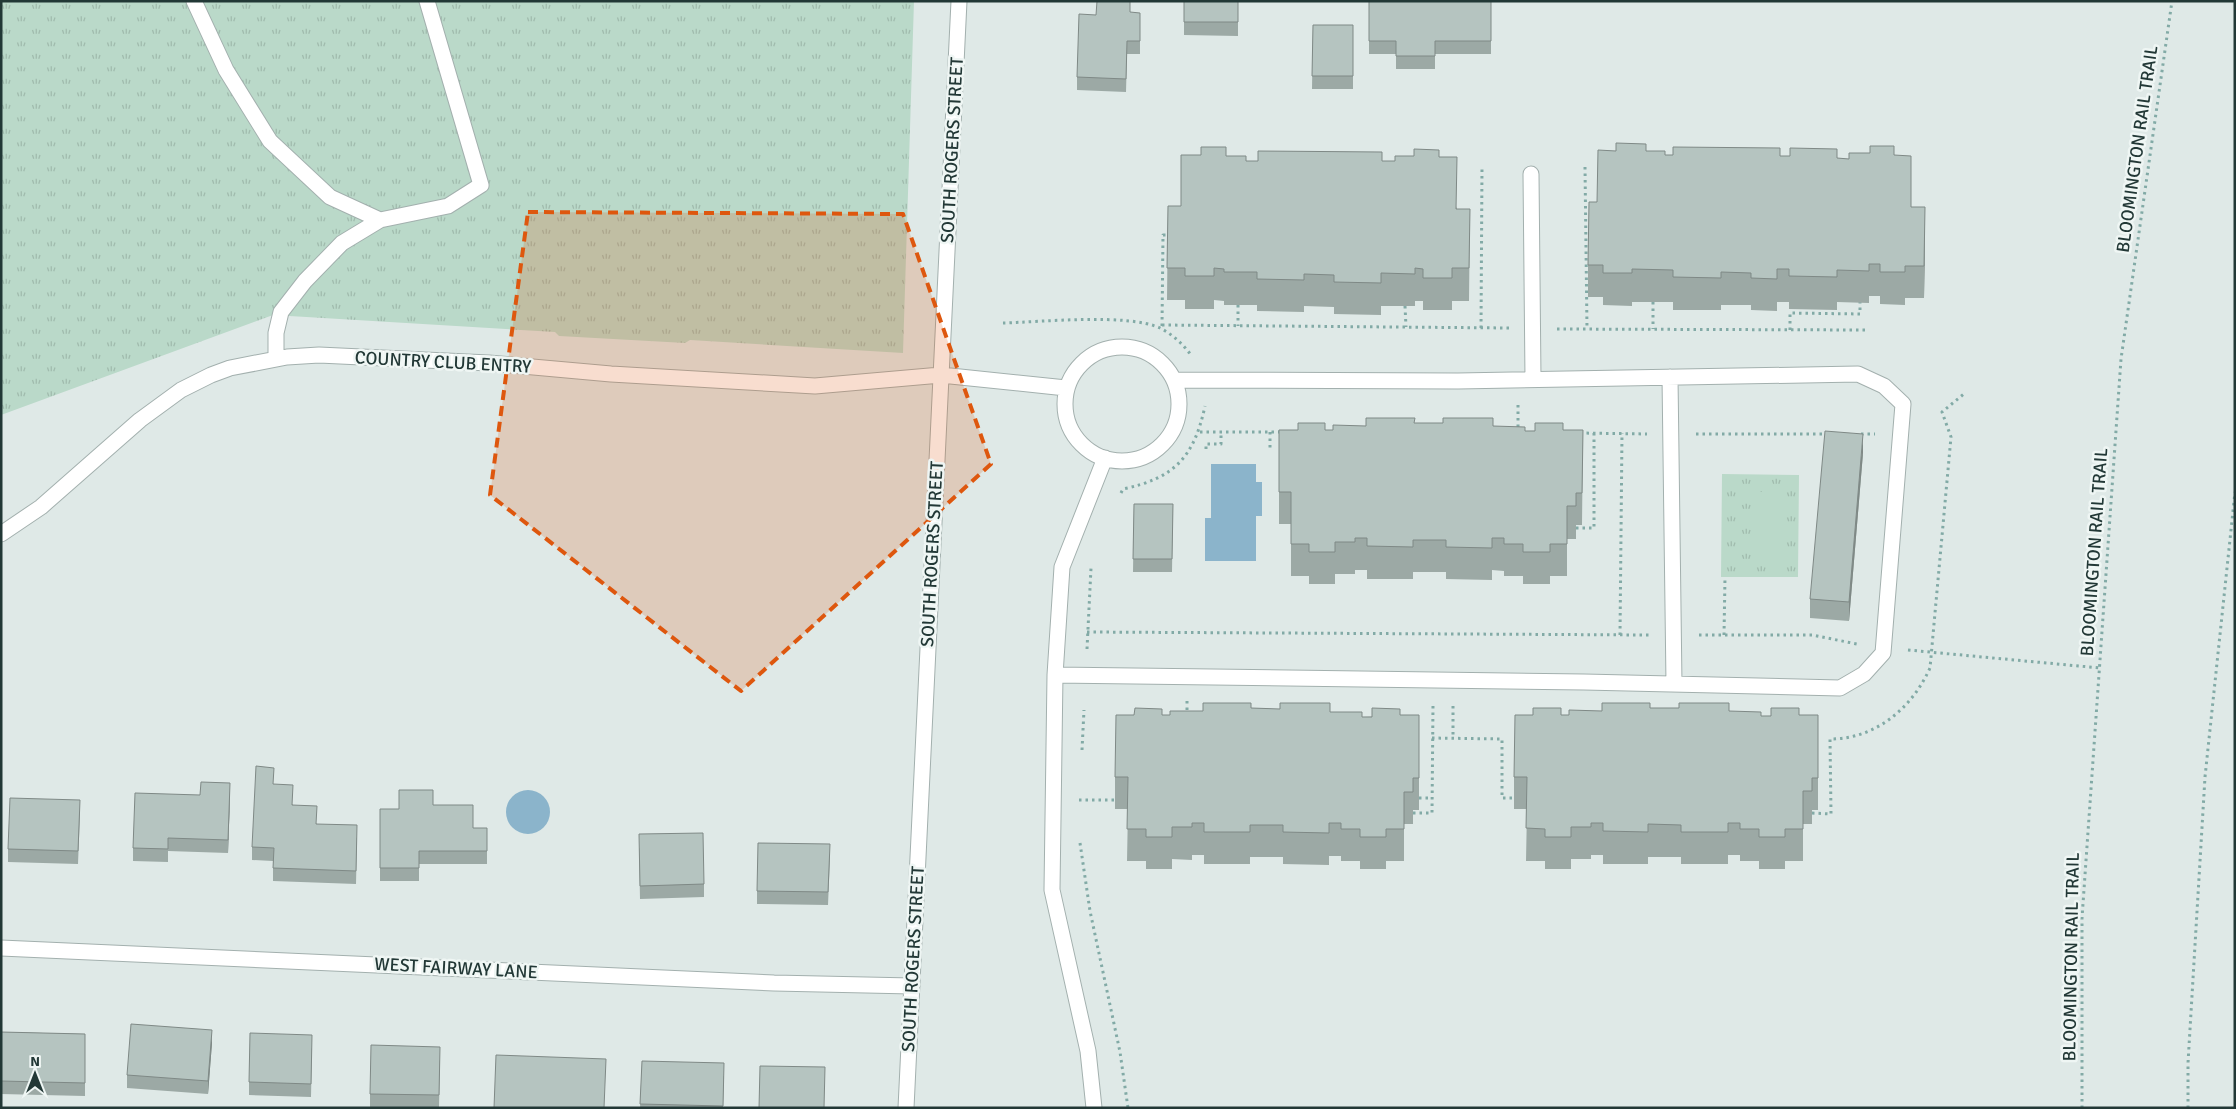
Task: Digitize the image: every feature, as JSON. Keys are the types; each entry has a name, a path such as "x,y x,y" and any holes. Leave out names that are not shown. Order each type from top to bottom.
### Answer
{"street":[{"path":"194,1 226,70 270,141 330,197 380,220"},
{"path":"276,358 277,323 281,312 290,299 342,243 380,220 448,206 481,186 427,1"},
{"name":"SOUTH ROGERS STREET","path":"906,1108 959,1"},
{"path":"1531,174 1534,380"},
{"path":"1128,347 1147,352 1163,364 1174,380 1179,400 1177,419 1168,437 1156,450 1140,458 1123,461 1105,458 1089,450 1076,438 1068,423 1064,406 1066,388 1075,370 1090,357 1108,348 1128,347"},
{"name":"COUNTRY CLUB ENTRY","path":"1,534 41,506 140,420 181,390 230,368 276,358 319,355 390,358 816,386 941,375 1066,388"},
{"path":"1055,675 1453,680 1840,688 1864,674 1883,653 1903,404 1884,386 1858,374 1534,380 1174,380"},
{"path":"1670,377 1674,684"},
{"path":"1094,1108 1088,1051 1052,890 1055,675 1062,567 1105,458"},
{"name":"WEST FAIRWAY LANE","path":"1,948 774,983 912,986"}],"path":[{"name":"BLOOMINGTON RAIL TRAIL","path":"2082,1108 2082,918 2121,360 2172,1"},
{"path":"1481,328 1482,166"},
{"path":"1585,167 1586,328"},
{"path":"1172,235 1163,235 1162,327 1184,346 1193,358"},
{"path":"1653,302 1653,329"},
{"path":"1790,330 1790,312 1860,314 1860,302"},
{"path":"1238,304 1238,326"},
{"path":"1405,306 1406,327"},
{"path":"1003,323 1119,320 1162,327 1513,328"},
{"path":"1554,328 1866,330"},
{"path":"1509,433 1518,433 1518,401"},
{"path":"1118,500 1123,489 1155,480 1176,465 1191,448 1200,432 1206,405"},
{"path":"1200,432 1289,432"},
{"path":"1206,449 1206,444 1221,444 1221,432"},
{"path":"1270,432 1270,449"},
{"path":"1575,433 1653,434"},
{"path":"1576,528 1594,528 1594,433"},
{"path":"1620,635 1622,433"},
{"path":"1695,434 1831,434"},
{"path":"1860,434 1879,434"},
{"path":"2188,1108 2189,1053 2205,777 2235,492"},
{"path":"1086,658 1092,560"},
{"path":"1724,635 1725,577"},
{"path":"1087,632 1653,635"},
{"path":"1696,635 1812,635 1857,644"},
{"path":"1902,650 2100,668"},
{"path":"1453,680 1453,738"},
{"path":"1187,706 1187,724"},
{"path":"1081,760 1084,710"},
{"path":"1413,813 1432,813 1433,712"},
{"path":"1432,738 1502,739 1502,798 1515,798"},
{"path":"1419,798 1432,798"},
{"path":"1079,806 1079,800 1115,800"},
{"path":"1080,840 1090,910 1120,1052 1128,1108"}],"highlighted area":[{"path":"528,212 903,214 991,464 741,691 490,495"}],"green space":[{"path":"1,1 914,1 903,353 690,340 685,343 559,336 555,332 273,315 1,415"},
{"path":"1722,474 1799,475 1798,577 1721,577"},
{"path":"1752,492 1784,492 1784,560 1752,560"}],"water":[{"path":"1211,464 1256,464 1256,482 1262,482 1262,516 1256,516 1256,561 1205,561 1205,518 1211,518"},
{"path":"532,790 544,796 549,803 549,821 544,828 537,833 524,834 516,831 509,824 506,808 509,800 516,793"}],"building":[{"path":"1097,1 1130,1 1130,12 1140,13 1140,41 1127,41 1126,79 1077,77 1079,14 1096,15"},
{"path":"1184,1 1238,1 1238,22 1184,22"},
{"path":"1369,1 1491,1 1491,41 1435,41 1435,56 1396,56 1396,41 1369,41"},
{"path":"1313,25 1353,25 1353,76 1312,76"},
{"path":"1616,143 1646,144 1646,151 1665,151 1665,155 1673,155 1673,147 1780,148 1780,156 1790,156 1790,148 1837,149 1837,158 1849,159 1849,153 1870,153 1870,146 1894,146 1894,155 1911,156 1911,207 1925,207 1924,266 1905,266 1905,272 1880,272 1880,264 1869,264 1869,271 1837,270 1837,277 1789,276 1789,269 1777,269 1777,279 1751,278 1751,273 1721,272 1721,278 1673,277 1673,270 1632,269 1632,273 1603,273 1603,265 1588,265 1589,202 1597,202 1598,150 1616,151"},
{"path":"1201,147 1226,147 1226,156 1246,156 1246,161 1258,161 1258,151 1382,152 1382,161 1395,161 1395,156 1414,156 1414,149 1439,150 1439,157 1457,157 1456,209 1470,209 1469,268 1452,268 1452,278 1423,278 1423,269 1415,268 1415,274 1381,273 1381,283 1334,282 1334,275 1304,274 1304,280 1257,279 1257,272 1224,272 1224,269 1214,268 1214,276 1185,276 1185,268 1167,268 1168,206 1181,206 1181,155 1201,155"},
{"path":"1366,418 1415,418 1414,423 1443,423 1443,418 1493,418 1493,426 1525,427 1525,431 1535,431 1535,423 1563,423 1563,430 1583,430 1582,493 1576,493 1576,506 1567,506 1567,544 1550,544 1550,552 1523,552 1523,544 1504,544 1504,538 1492,538 1492,548 1446,547 1446,540 1413,540 1413,547 1367,546 1367,538 1355,538 1355,542 1335,542 1335,552 1309,552 1309,544 1291,544 1291,492 1279,492 1279,430 1298,430 1298,423 1325,423 1325,430 1333,430 1333,425 1366,426"},
{"path":"1825,431 1863,434 1849,602 1810,599"},
{"path":"1134,504 1173,504 1172,559 1133,559"},
{"path":"1203,703 1251,703 1251,708 1280,709 1280,703 1330,703 1330,712 1362,712 1362,717 1372,717 1372,708 1400,709 1400,715 1419,715 1419,778 1413,778 1413,792 1404,792 1404,829 1386,829 1386,837 1360,837 1360,829 1341,829 1341,823 1329,823 1329,833 1283,832 1283,825 1250,825 1250,832 1204,832 1204,823 1192,823 1192,827 1172,827 1172,837 1146,837 1146,829 1127,829 1128,777 1115,777 1116,715 1134,715 1135,708 1162,709 1162,715 1170,715 1170,711 1203,711"},
{"path":"1602,703 1650,703 1650,708 1679,708 1679,703 1729,703 1729,711 1761,712 1761,716 1771,716 1771,708 1799,708 1799,715 1818,715 1818,778 1812,778 1812,791 1803,791 1803,829 1785,829 1785,837 1759,837 1759,829 1740,829 1740,823 1728,823 1728,832 1681,832 1681,825 1648,824 1648,832 1603,831 1603,823 1591,823 1591,827 1571,827 1571,837 1545,837 1545,829 1526,828 1527,777 1514,777 1515,715 1533,715 1533,708 1561,708 1561,715 1569,715 1569,710 1602,711"},
{"path":"256,766 274,768 273,784 293,785 292,805 317,806 316,824 357,825 356,871 273,868 274,848 252,847"},
{"path":"201,782 230,783 228,840 168,838 168,849 133,848 135,793 200,795"},
{"path":"399,790 433,790 433,805 473,805 473,828 487,828 487,851 419,851 419,868 380,868 380,809 399,809"},
{"path":"10,798 80,800 78,851 8,849"},
{"path":"703,833 704,884 640,886 639,834"},
{"path":"758,843 830,844 828,892 757,891"},
{"path":"131,1024 212,1030 208,1081 127,1075"},
{"path":"1,1032 85,1034 85,1083 1,1081"},
{"path":"250,1033 312,1035 311,1084 249,1082"},
{"path":"371,1045 440,1047 439,1095 370,1094"},
{"path":"496,1055 606,1059 604,1108 494,1108"},
{"path":"642,1061 724,1063 723,1106 640,1104"},
{"path":"760,1066 825,1067 824,1108 759,1108"}]}
